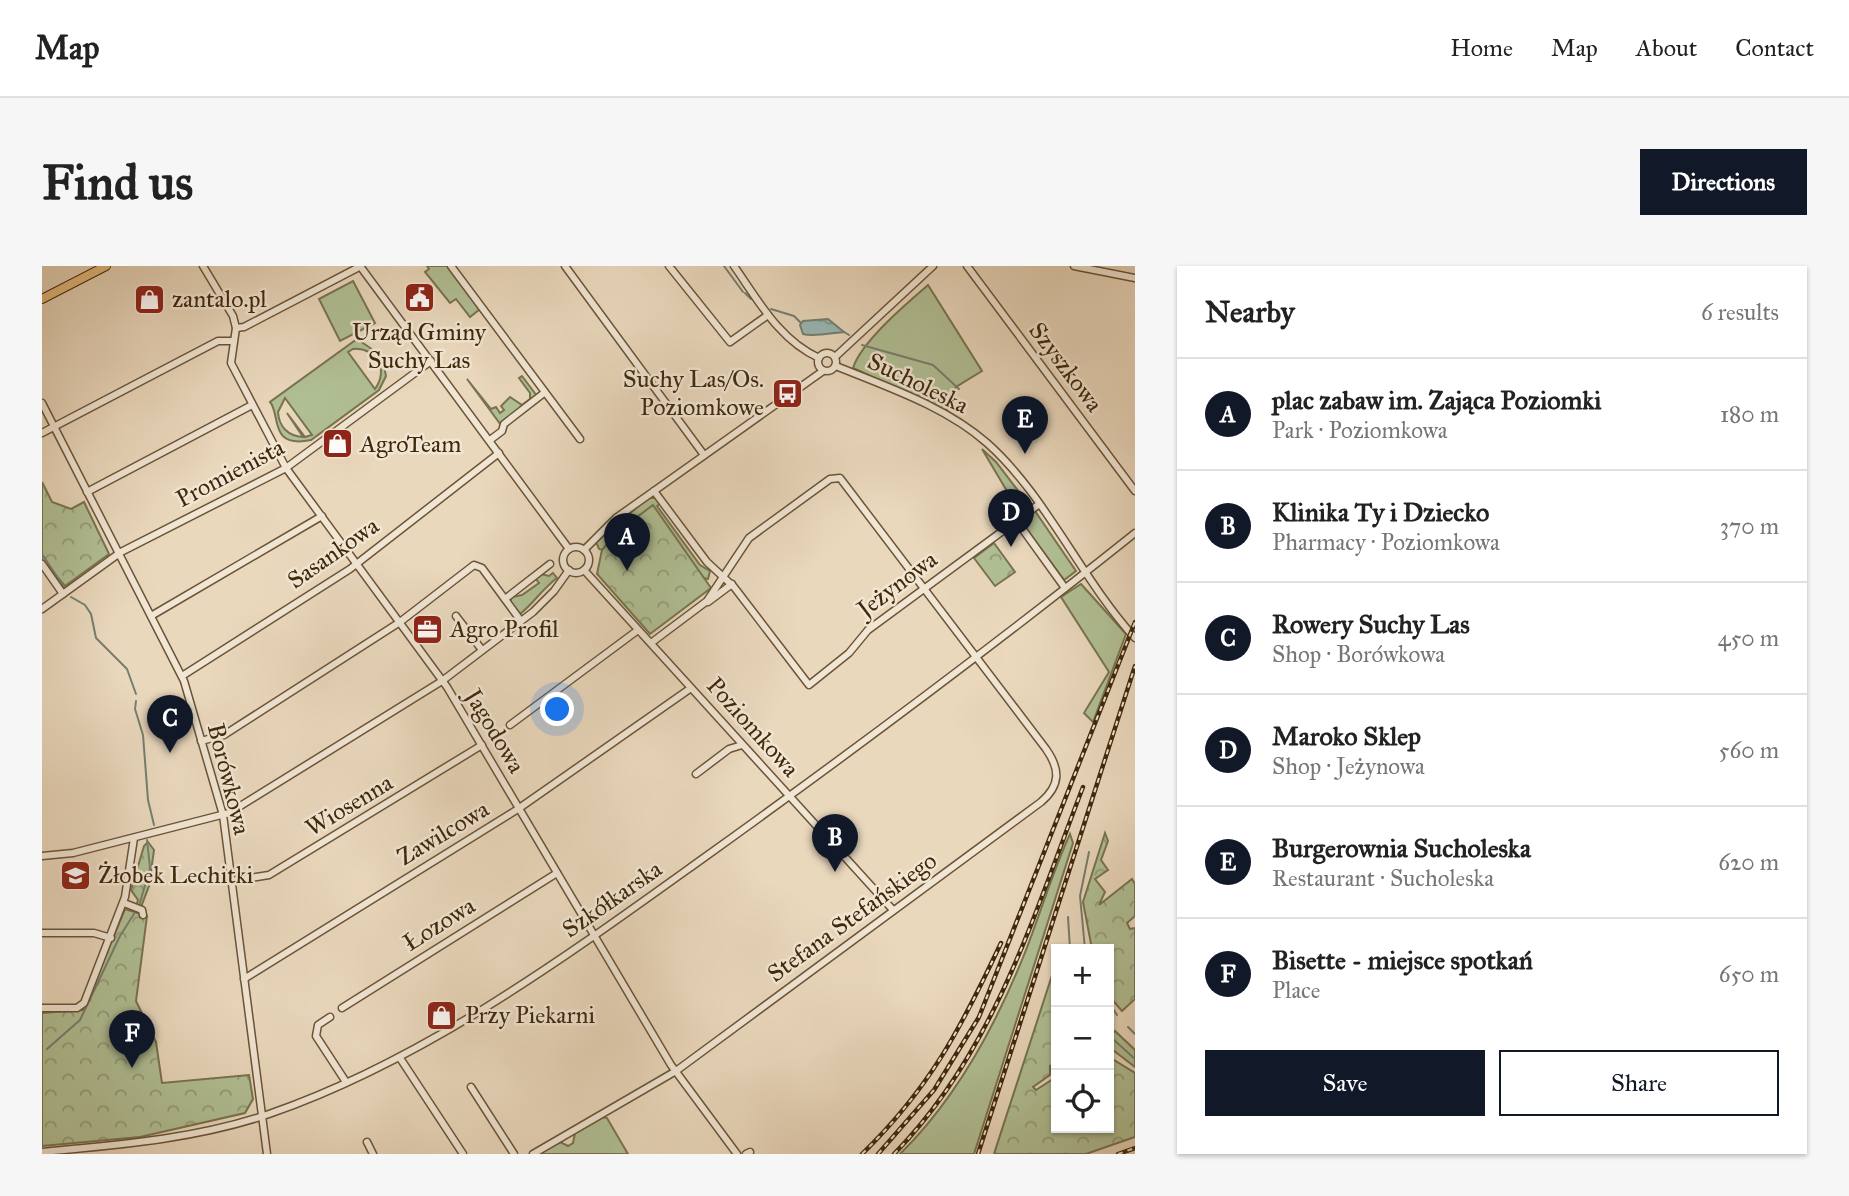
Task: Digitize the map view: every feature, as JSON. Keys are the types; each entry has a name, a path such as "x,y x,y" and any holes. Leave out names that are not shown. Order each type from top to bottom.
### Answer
{"main road":[{"path":"42,299 106,266"}],"street":[{"path":"203,266 233,316 236,328 244,327 361,266 569,549"},
{"path":"451,266 580,439"},
{"path":"565,266 704,456"},
{"path":"669,266 730,342 768,315"},
{"path":"734,266 768,315 793,342 819,358"},
{"path":"835,357 931,266"},
{"name":"Szyszkowa","path":"967,266 1135,491"},
{"path":"1073,266 1135,278"},
{"name":"Jagodowa","path":"236,328 231,363 286,468 442,681 676,1071 737,1154"},
{"path":"42,433 218,341 233,341"},
{"path":"823,371 818,365 819,358 827,353 835,357"},
{"path":"584,550 608,524 823,371 831,371 836,366 835,357"},
{"name":"Promienista","path":"42,609 119,554 286,468 431,361"},
{"name":"Sucholeska","path":"836,366 921,402 967,428 999,454 1038,505 1102,599 1135,638"},
{"path":"490,440 502,431 504,424 544,393"},
{"name":"Borówkowa","path":"42,403 182,676 223,816 267,1154"},
{"path":"87,492 252,405"},
{"name":"Sasankowa","path":"182,676 356,564 499,453"},
{"name":"Stefana Stefańskiego","path":"533,1154 676,1071 1041,802 1055,783 1058,769 1055,761 846,486 834,477 749,538 722,576"},
{"path":"651,643 732,584 706,561 654,491"},
{"name":"Jeżynowa","path":"732,584 809,685 849,653 861,636 923,587 1038,505"},
{"path":"151,616 322,516"},
{"path":"1016,520 1065,588"},
{"name":"Szkółkarska","path":"42,1152 154,1141 262,1116 400,1058 594,936 789,797 1135,533"},
{"path":"575,547 584,550 589,560 584,570 569,570 563,560 569,549 575,547"},
{"path":"42,564 63,594"},
{"path":"505,599 550,564"},
{"path":"201,741 223,735 240,725 400,622 474,565 482,568 521,621"},
{"path":"42,856 73,853 223,816 442,681 548,598 569,570"},
{"name":"Poziomkowa","path":"584,570 893,910"},
{"path":"703,605 722,576"},
{"path":"456,616 482,650"},
{"path":"510,724 638,629"},
{"name":"Zawilcowa","path":"244,979 519,809 691,688"},
{"path":"729,749 736,737"},
{"name":"Wiosenna","path":"231,881 269,875 482,745"},
{"path":"696,774 729,749 742,745"},
{"path":"42,1008 82,1006 124,903 134,838"},
{"name":"Łozowa","path":"342,1008 558,873"},
{"path":"124,903 139,911"},
{"path":"42,933 94,933 111,938"},
{"path":"330,1017 318,1025 316,1036 346,1082"},
{"path":"400,1058 463,1154"},
{"path":"471,1087 514,1154"},
{"path":"367,1142 373,1154"}],"green space":[{"path":"427,266 449,266 480,309 470,317 456,299 450,303 425,272 429,269"},
{"path":"353,281 375,323 340,341 319,299"},
{"path":"928,285 982,371 956,387 946,411 853,368 875,335"},
{"path":"357,339 382,356 386,376 379,390 311,440 288,440 282,435 270,402","holes":["353,349 369,352 378,361 381,374 375,389 348,352","285,398 312,435 305,437 287,413 303,437 289,433 282,426 278,412"]},
{"path":"522,376 537,396 501,425 467,379 491,409 496,407 500,413 504,410 501,406 510,397 522,405 530,399 530,393 519,378"},
{"path":"982,449 996,462 1026,501 1017,508"},
{"path":"42,482 52,502 71,509 84,502 109,554 65,586 42,559"},
{"path":"648,498 655,498 661,503 657,506 700,565 710,571 708,579 599,549 596,542"},
{"path":"653,505 711,588 650,634 597,574 602,550 617,532"},
{"path":"1035,511 1076,571 1064,580 1022,523"},
{"path":"994,543 1015,572 995,586 974,558"},
{"path":"553,573 557,578 520,614 510,602 512,597 522,595 539,583 535,578 541,574 549,576"},
{"path":"1081,584 1126,634 1093,722 1084,713 1109,672 1061,597"},
{"path":"1105,833 1108,841 1101,860 1108,870 1095,879 1105,892 1099,905 1132,879 1135,884 1135,916 1127,923 1130,929 1135,928 1135,999 1122,1011 1114,1002 1114,944 1091,944 1083,902"},
{"path":"1070,834 1073,843 974,1154 900,1154 939,1110 987,1035 1024,955"},
{"path":"148,842 154,850 149,886 141,907 136,906 138,900 131,890 144,846"},
{"path":"125,909 147,916 136,1001 156,1042 162,1083 249,1075 253,1099 245,1113 140,1137 42,1146 42,1013 83,1010"},
{"path":"1051,978 1050,1075 1033,1087 1036,1090 1051,1080 1051,1133 1114,1133 1114,1060 1135,1073 1135,1137 1086,1154 994,1154"},
{"path":"1114,1032 1135,1050 1135,1067 1114,1051"},
{"path":"603,1117 607,1118 628,1154 538,1154 560,1142 568,1146 573,1143 575,1133"}],"water":[{"path":"828,319 844,332 803,334 800,325 803,321"}],"waterway":[{"path":"724,266 743,292"},
{"path":"745,293 751,299"},
{"path":"771,309 794,316 801,323"},
{"path":"844,332 849,335"},
{"path":"862,345 933,365 959,389"},
{"path":"42,554 64,587"},
{"path":"71,597 85,605 91,614 96,638 127,669 136,694"},
{"path":"136,701 135,709 143,735 148,800 154,825"},
{"path":"47,1049 80,1020 120,936 139,906 150,868 147,840"},
{"path":"1085,944 1080,896 1089,852"},
{"path":"1068,917 1070,944"},
{"path":"1112,1007 1117,1015"},
{"path":"1128,1027 1135,1034"},
{"path":"1114,1040 1135,1059"}],"railway":[{"path":"878,1154 934,1090 979,1017 1135,622"},
{"path":"978,1154 1135,666"},
{"path":"894,1154 929,1114 959,1072 985,1027 1028,933 1083,787"},
{"path":"862,1154 907,1105 942,1056 1001,943"},
{"path":"1118,1154 1135,1148"}],"place":[{"name":"Urząd Gminy Suchy Las","path":"419,298"},
{"name":"zantalo.pl","path":"149,299"},
{"name":"Suchy Las/Os. Poziomkowe","path":"787,393"},
{"name":"AgroTeam","path":"337,444"},
{"name":"Burgerownia Sucholeska","path":"1025,454"},
{"name":"Maroko Sklep","path":"1011,547"},
{"name":"plac zabaw im. Zająca Poziomki","path":"627,571"},
{"name":"Agro Profil","path":"427,629"},
{"name":"Rowery Suchy Las","path":"170,753"},
{"name":"Klinika Ty i Dziecko","path":"835,872"},
{"name":"Żłobek Lechitki","path":"75,875"},
{"name":"Przy Piekarni","path":"442,1015"},
{"name":"Bisette - miejsce spotkań","path":"132,1068"}]}
